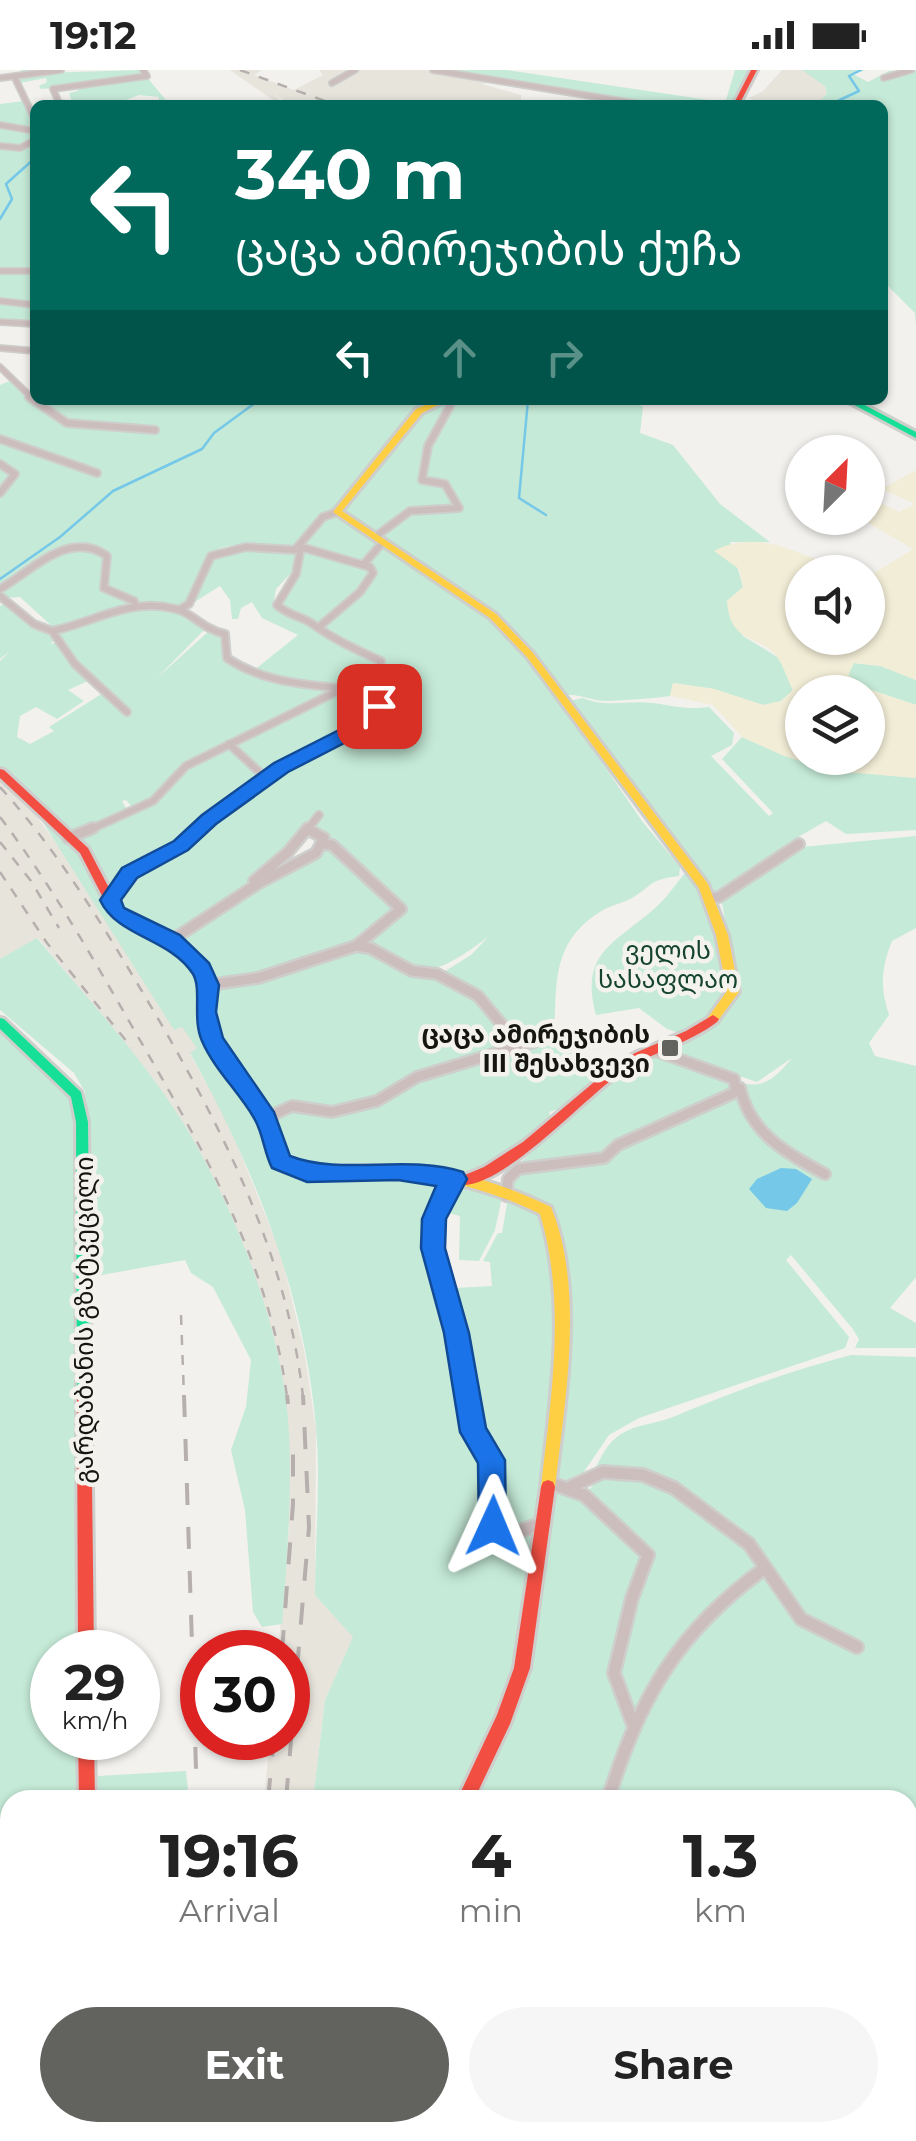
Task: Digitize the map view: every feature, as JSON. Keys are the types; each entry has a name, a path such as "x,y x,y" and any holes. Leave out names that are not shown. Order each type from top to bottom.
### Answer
{"street":[{"path":"0,78 61,70"},
{"path":"58,100 53,89 147,76 142,70"},
{"path":"332,82 355,70"},
{"path":"433,70 615,100"},
{"path":"739,100 754,70"},
{"path":"884,78 911,70"},
{"path":"18,74 30,106"},
{"path":"565,100 572,93"},
{"path":"0,125 30,129"},
{"path":"0,146 20,148 30,143"},
{"path":"0,270 30,271"},
{"path":"0,301 30,304"},
{"path":"0,322 30,324"},
{"path":"0,348 30,351"},
{"path":"0,367 30,397"},
{"path":"22,392 30,390"},
{"path":"42,405 68,422 155,430"},
{"path":"68,838 139,810 153,802 186,766 378,671 381,661 323,634 320,627 289,616 278,606 280,593 290,586 300,565 301,546 312,528 336,512 419,412 435,405"},
{"path":"363,565 379,540 410,510 460,508 445,484 422,480 428,446 449,405"},
{"path":"859,405 916,435"},
{"path":"0,439 97,473"},
{"path":"0,464 15,474 0,494"},
{"path":"336,512 493,616 530,655 688,865 709,898 732,972 732,992 722,1011 702,1031 616,1070 514,1162 459,1180 444,1193 434,1219 433,1248 457,1333 473,1432 492,1460 493,1526 498,1532 519,1534 548,1520"},
{"path":"127,712 74,664 68,649 52,632 34,624 0,592 67,547 80,543 97,545 107,556 104,588 134,600 136,606"},
{"path":"52,632 81,625 120,607 180,609 190,604 211,556 246,547 283,552 301,546 363,565 373,573 360,592 320,627"},
{"path":"180,609 206,630 225,634 225,653 239,667 297,684 341,688"},
{"path":"110,900 130,873 181,846 209,820 300,756 345,734 379,706"},
{"path":"228,744 267,779"},
{"path":"0,772 84,851 100,888 116,912 172,940 201,968 209,985 205,1012 212,1040 266,1118 281,1162 307,1172 398,1171 459,1180 542,1208 554,1222 561,1320 548,1520 531,1634 516,1688 470,1790"},
{"path":"246,891 318,814"},
{"path":"307,829 320,833 323,844"},
{"path":"172,940 246,891 316,853 323,844"},
{"path":"323,844 332,845 401,909 397,918 361,936 356,946"},
{"path":"709,898 720,897 799,844"},
{"path":"209,985 258,978 356,946 370,948 412,971 438,974 478,996 518,1044"},
{"name":"გარდაბანის გზატკეცილი","path":"0,1022 77,1095 82,1122 86,1630"},
{"path":"266,1118 292,1106 332,1112 377,1100 418,1077 560,1034"},
{"path":"656,1052 734,1079"},
{"path":"734,1079 745,1109 774,1143 825,1174"},
{"path":"506,1196 508,1179 518,1169 604,1158 618,1145 666,1122 732,1097 736,1092 734,1079"},
{"path":"570,1487 604,1472 643,1475 674,1488 749,1544 811,1628 857,1647"},
{"path":"548,1482 584,1495 648,1554 622,1634 614,1673 634,1727"},
{"path":"612,1790 634,1727 680,1640 765,1568"},
{"path":"86,1760 87,1790"}],"shaded area":[{"path":"230,70 262,70 254,75 294,90 323,75 319,70 353,70 341,78 359,70 426,70 494,81 482,84 521,95 521,100 284,100 274,94 280,100 273,100"},
{"path":"782,70 802,70 824,84 827,94 820,100 749,98 763,91"},
{"path":"0,778 35,814 80,876 174,1029 182,1026 198,1048 190,1054 228,1122 281,1254 304,1350 316,1429 315,1595 354,1637 325,1700 314,1790 265,1790 268,1760 310,1760 310,1630 280,1630 289,1527 209,1171 155,1081 38,938 0,959"}],"green space":[{"path":"21,70 141,70 166,100 139,95 126,100 71,100 69,93 78,91 76,86 41,89 39,86 47,82 46,78 19,83"},
{"path":"438,70 506,70 708,100 622,100"},
{"path":"735,70 752,70 736,100 726,100"},
{"path":"802,70 866,70 853,74 868,82 889,71 916,70 916,326 915,313 888,286 888,100 820,100 827,94 825,86"},
{"path":"24,101 30,111 30,323 0,321 0,104"},
{"path":"10,381 30,396 30,405 42,405 64,426 157,429 74,423 45,405 428,405 415,412 342,504 310,526 299,546 277,549 239,545 216,550 203,564 191,596 182,607 138,606 180,611 204,630 157,678 209,631 223,634 224,656 248,673 335,690 189,762 144,807 135,811 126,800 122,801 129,813 81,832 64,831 0,770 0,661 10,651 0,659 0,606 7,603 56,638 50,644 60,642 73,664 90,680 68,690 84,701 57,719 36,707 20,716 17,737 30,744 54,731 49,727 103,693 128,712 75,663 56,633 132,606 55,629 20,597 5,598 0,594 0,467 10,469 0,463 0,440 58,460 0,438 0,385"},
{"path":"437,405 640,405 643,407 640,433 673,445 720,504 770,542 730,542 743,587 727,601 743,636 779,658 786,675 785,697 763,705 714,689 673,683 670,696 662,697 606,701 567,695 499,617 340,511 422,412"},
{"path":"336,513 491,617 533,662 642,821 680,867 679,876 657,881 632,898 603,910 574,935 560,962 554,1032 545,1037 518,1038 500,1015 442,973 471,955 488,937 452,961 426,968 414,967 361,943 375,930 401,917 402,908 327,842 327,835 311,827 321,813 318,812 245,889 172,937 123,913 116,901 123,883 137,871 285,768 348,736 382,705 378,703 331,740 289,759 268,775 233,745 365,681 384,667 381,657 280,605 301,571 308,536 320,522"},
{"path":"236,549 295,553 294,570 276,589 273,606 378,662 377,670 341,687 297,683 253,671 298,635 262,618 252,602 241,608 238,619 232,619 230,600 220,586 185,608 209,560"},
{"path":"853,663 881,666 916,680 916,705 885,695 885,675 848,675"},
{"name":"ველის სასაფლაო","path":"583,698 600,703 709,707 734,733 732,745 711,756 769,816 773,813 722,759 742,737 785,754 785,775 916,778 916,830 846,834 826,821 793,840 797,844 705,897 725,956 729,988 718,1008 688,1036 667,1029 639,1008 596,1015 592,977 596,963 670,892 685,873 679,857 686,854 569,701"},
{"path":"227,747 259,774 257,784 210,814 180,844 109,891 76,837 152,804 189,766"},
{"path":"37,813 78,850 112,913 170,942 196,967 205,988 200,1025 251,1098 285,1167 444,1181 430,1203 424,1226 424,1250 457,1372 455,1334 439,1289 492,1286 490,1262 483,1261 498,1233 502,1233 508,1198 549,1217 556,1319 538,1558 509,1690 464,1790 314,1790 325,1700 353,1637 315,1595 318,1490 310,1377 288,1280 255,1187 190,1053 197,1048 182,1027 174,1030"},
{"path":"916,836 916,928 892,941 883,978 889,1015 869,1043 875,1056 916,1066 916,1277 890,1308 916,1323 916,1348 855,1348 859,1339 852,1328 791,1255 786,1260 849,1337 845,1348 639,1418 609,1435 577,1482 557,1478 560,1233 551,1207 516,1194 512,1185 521,1172 610,1160 619,1146 732,1099 737,1082 762,1083 774,1076 792,1058 757,1082 668,1052 695,1038 726,1011 733,963 722,903 802,847"},
{"path":"330,847 398,908 359,934 352,946 258,976 221,980 176,941 253,889"},
{"path":"37,938 126,1044 179,1116 225,1201 245,1248 262,1296 285,1389 289,1504 282,1624 262,1627 253,1612 245,1510 231,1450 246,1407 251,1360 213,1287 191,1273 185,1260 96,1276 93,1272 85,1092 74,1073 0,1010 0,959"},
{"path":"358,948 475,996 514,1043 376,1098 329,1108 303,1102 268,1114 212,1028 212,986 305,969"},
{"path":"0,1027 72,1096 77,1118 81,1630 30,1630 30,1760 81,1760 81,1790 0,1790"},
{"path":"561,1038 609,1071 569,1106 549,1112 552,1121 526,1149 470,1176 333,1171 286,1161 270,1118 297,1107 320,1112 378,1102 415,1081"},
{"path":"655,1054 732,1082 733,1092 606,1154 523,1166 520,1163 622,1068"},
{"path":"453,1182 502,1197 495,1230 479,1261 459,1260 460,1216 434,1209"},
{"path":"851,1355 916,1357 916,1790 474,1790 512,1710 552,1489 578,1495 643,1557 615,1645 630,1728 612,1767 620,1770 678,1655 717,1610 774,1570 748,1536 677,1485 594,1472 601,1456 621,1434 783,1375"},
{"path":"601,1476 646,1483 690,1502 729,1530 759,1565 678,1639 633,1722 618,1658 652,1554 588,1491"},
{"path":"186,1771 188,1790 98,1790 98,1776"}],"sand":[{"path":"916,470 916,680 881,666 854,663 848,675 786,675 773,652 734,626 727,601 743,587 739,569 714,551 747,542 780,546 803,555 785,555 785,655 885,655 885,566 913,549 885,533 885,505 899,512 915,504 885,487"},
{"path":"673,683 714,689 763,705 785,697 785,756 742,737 713,705 670,696"},
{"path":"885,695 916,705 916,778 881,775 885,775"}],"water":[{"path":"781,1168 796,1169 812,1179 787,1211 766,1208 749,1189 757,1179"}],"waterway":[{"path":"840,100 859,91 849,76 861,70"},
{"path":"0,219 12,199 6,184 30,162"},
{"path":"0,579 60,537 113,491 202,449 214,433 252,405"},
{"path":"528,405 519,498 546,515"}],"railway":[{"path":"240,70 322,100"},
{"path":"0,787 92,909 168,1036 220,1134 244,1184 281,1288 303,1397"},
{"path":"0,817 88,951 209,1165 266,1301 287,1397"},
{"path":"0,842 31,881 59,928"},
{"path":"0,872 47,943 132,1048"},
{"path":"181,1315 184,1397"},
{"path":"184,1395 197,1790"},
{"path":"287,1395 288,1404"},
{"path":"287,1790 309,1527 303,1395"},
{"path":"284,1630 293,1504 293,1443"},
{"path":"269,1790 272,1760"}],"traffic: fast":[{"path":"859,405 916,435"},
{"path":"0,1022 77,1095 82,1122 84,1398"}],"traffic: slow":[{"path":"433,405 419,411 337,512 493,616 530,655 704,887 722,935 733,992 713,1019"},
{"path":"225,1059 266,1118 281,1162 324,1172 396,1171 454,1178 493,1188 546,1211 555,1240 562,1309 548,1487"}],"traffic: jam":[{"path":"739,100 754,70"},
{"path":"0,772 84,851 116,912 172,940 201,968 209,985 205,1012 212,1040 225,1059"},
{"path":"465,1181 527,1146 616,1070 713,1019"},
{"path":"84,1398 86,1630"},
{"path":"470,1790 504,1718 522,1668 548,1487"},
{"path":"86,1760 87,1790"}],"place":[{"name":"ცაცა ამირეჯიბის III შესახვევი","path":"670,1048"}],"route":[{"path":"379,706 339,738 281,768 209,820 181,846 130,873 110,900 116,912 172,940 201,968 209,985 206,1026 266,1118 281,1162 326,1174 398,1171 455,1179 444,1193 434,1219 433,1248 457,1333 473,1432 492,1460 493,1526"}]}
